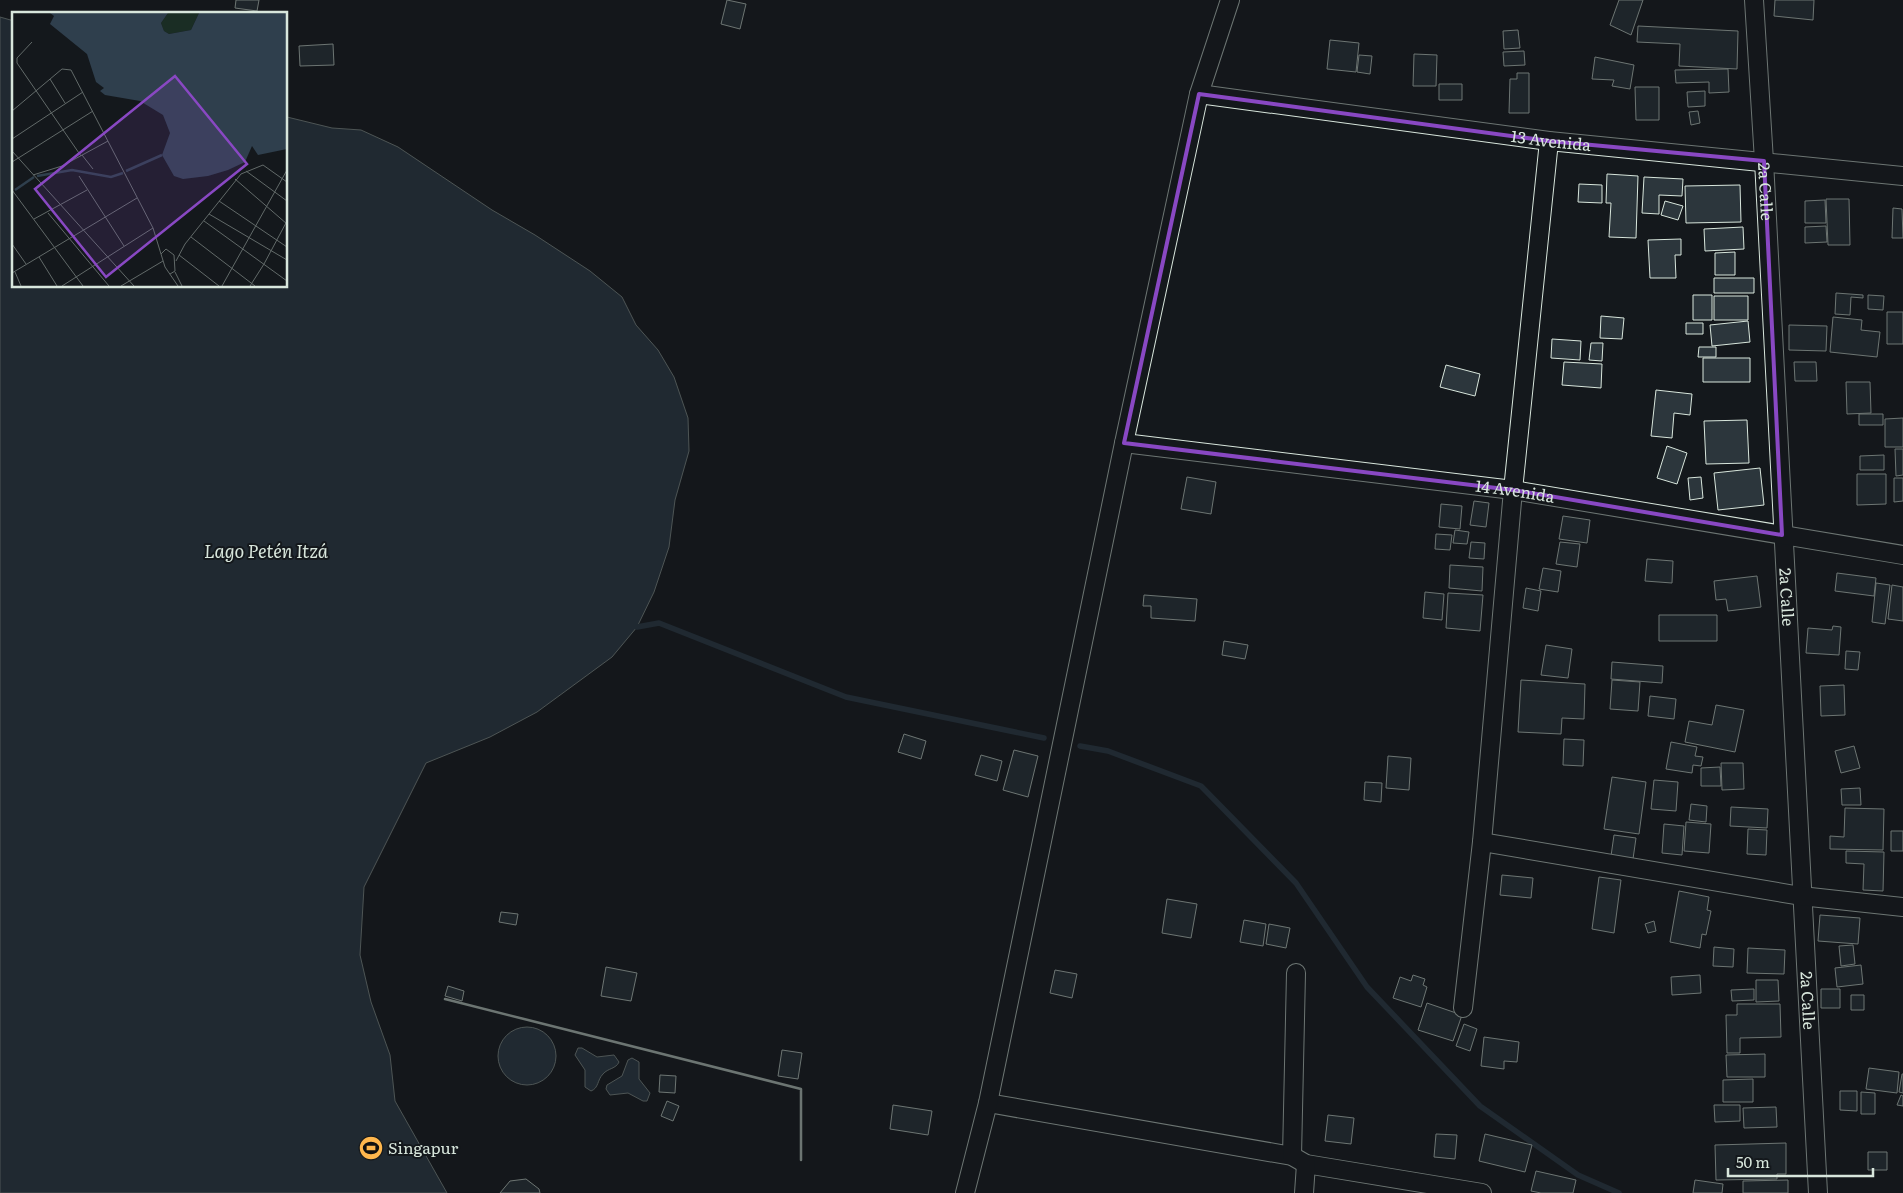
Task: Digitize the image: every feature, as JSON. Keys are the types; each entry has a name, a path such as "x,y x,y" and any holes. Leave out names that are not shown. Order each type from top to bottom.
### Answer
{"street":[{"path":"965,1193 988,1103 1124,443 1200,94 1230,0"},
{"name":"2a Calle","path":"1754,0 1818,1193"},
{"name":"13 Avenida","path":"1200,94 1549,141 1903,176"},
{"path":"1463,1008 1482,842 1513,490 1549,141"},
{"name":"14 Avenida","path":"1124,443 1513,490 1903,555"},
{"path":"1482,842 1802,896 1903,907"},
{"path":"1296,973 1299,1160 1304,1193"},
{"path":"988,1103 1482,1193"}],"highlighted area":[{"path":"1199,94 1549,141 1764,161 1782,535 1513,490 1124,443"}],"water":[{"name":"Lago Petén Itzá","path":"0,17 12,20 12,288 288,288 288,117 332,128 361,130 398,147 492,210 590,271 622,297 636,325 658,350 674,377 688,418 689,451 675,500 669,547 654,592 637,627 612,657 537,712 490,737 426,763 364,887 360,955 371,1002 390,1055 395,1101 447,1193 0,1193"},
{"path":"521,1027 533,1027 548,1035 556,1050 556,1062 548,1077 533,1085 521,1085 506,1077 498,1062 498,1050 506,1035"},
{"path":"578,1048 582,1048 597,1057 614,1055 619,1062 603,1074 595,1088 591,1091 585,1087 585,1070 575,1055"},
{"path":"632,1058 639,1062 639,1079 650,1093 647,1101 643,1101 628,1093 610,1095 606,1089 607,1085 622,1076 628,1060"}],"building":[{"path":"236,0 259,0 257,11 235,8"},
{"path":"727,0 746,4 740,29 721,24"},
{"path":"1619,0 1643,0 1631,35 1610,25"},
{"path":"1775,0 1814,0 1813,20 1774,16"},
{"path":"1638,26 1738,31 1737,69 1679,66 1680,44 1637,42"},
{"path":"1518,30 1520,48 1504,49 1503,31"},
{"path":"1330,40 1359,43 1356,72 1327,69"},
{"path":"333,44 334,65 300,66 299,46"},
{"path":"1524,51 1525,65 1504,66 1503,52"},
{"path":"1414,54 1437,55 1436,86 1413,86"},
{"path":"1359,55 1372,56 1370,74 1357,72"},
{"path":"1595,57 1634,65 1630,89 1612,86 1614,80 1592,79"},
{"path":"1728,69 1729,92 1709,93 1709,82 1676,83 1675,70"},
{"path":"1517,73 1529,73 1529,113 1509,113 1510,79 1517,79"},
{"path":"1439,84 1462,84 1462,100 1439,100"},
{"path":"1635,87 1659,87 1659,120 1636,120"},
{"path":"1705,91 1705,106 1688,107 1687,92"},
{"path":"1698,111 1700,123 1691,125 1689,112"},
{"path":"1607,174 1638,176 1636,238 1609,237 1611,203 1606,203"},
{"path":"1644,177 1683,179 1682,196 1659,195 1659,214 1642,213"},
{"path":"1579,184 1602,185 1602,203 1578,202"},
{"path":"1740,185 1741,222 1686,223 1685,186"},
{"path":"1826,199 1849,199 1850,245 1828,245"},
{"path":"1825,200 1826,223 1805,223 1805,201"},
{"path":"1665,201 1683,206 1678,220 1661,215"},
{"path":"1893,208 1902,209 1903,238 1892,238"},
{"path":"1826,226 1827,242 1805,243 1805,227"},
{"path":"1743,227 1744,249 1705,251 1704,229"},
{"path":"1681,239 1681,255 1675,255 1676,278 1650,278 1648,240"},
{"path":"1735,252 1735,275 1715,275 1715,253"},
{"path":"1714,278 1754,278 1754,293 1714,293"},
{"path":"1836,293 1863,295 1863,298 1851,297 1850,315 1835,314"},
{"path":"1693,295 1712,295 1712,320 1693,320"},
{"path":"1868,295 1884,296 1883,310 1868,309"},
{"path":"1714,296 1748,296 1748,320 1714,320"},
{"path":"1887,312 1903,312 1903,344 1887,344"},
{"path":"1601,316 1624,318 1622,339 1600,338"},
{"path":"1833,317 1862,320 1861,330 1880,332 1877,357 1830,352"},
{"path":"1748,321 1750,342 1712,346 1710,325"},
{"path":"1686,323 1703,323 1703,334 1686,334"},
{"path":"1789,325 1827,326 1826,351 1789,350"},
{"path":"1552,339 1581,341 1580,360 1551,358"},
{"path":"1591,343 1603,343 1602,361 1589,360"},
{"path":"1699,347 1716,347 1716,357 1698,357"},
{"path":"1703,358 1750,358 1750,382 1703,382"},
{"path":"1564,362 1602,364 1601,388 1562,385"},
{"path":"1794,362 1816,362 1817,381 1795,381"},
{"path":"1446,365 1480,374 1475,396 1440,387"},
{"path":"1846,382 1870,382 1871,413 1847,414"},
{"path":"1656,390 1692,394 1690,415 1674,413 1672,438 1651,436"},
{"path":"1859,414 1883,414 1883,425 1859,425"},
{"path":"1903,418 1903,447 1885,447 1885,419"},
{"path":"1747,420 1749,463 1706,464 1704,421"},
{"path":"1667,446 1687,453 1677,484 1657,478"},
{"path":"1895,449 1903,449 1903,475 1896,476"},
{"path":"1884,455 1884,470 1860,470 1860,456"},
{"path":"1760,468 1764,505 1718,510 1714,473"},
{"path":"1857,474 1886,474 1886,504 1857,505"},
{"path":"1187,477 1216,482 1211,514 1181,509"},
{"path":"1701,477 1703,498 1690,500 1688,478"},
{"path":"1894,478 1903,478 1903,501 1894,502"},
{"path":"1474,501 1489,503 1486,527 1470,525"},
{"path":"1441,504 1462,506 1460,529 1439,527"},
{"path":"1563,516 1590,520 1587,543 1559,539"},
{"path":"1455,530 1469,532 1467,544 1453,543"},
{"path":"1436,534 1452,535 1450,550 1435,549"},
{"path":"1471,542 1485,543 1484,559 1469,558"},
{"path":"1560,542 1580,544 1577,567 1556,564"},
{"path":"1647,559 1673,561 1672,583 1645,581"},
{"path":"1450,565 1483,567 1482,591 1449,588"},
{"path":"1543,568 1561,571 1558,592 1539,589"},
{"path":"1837,573 1876,578 1874,596 1835,591"},
{"path":"1757,576 1761,607 1728,611 1726,599 1716,600 1714,581"},
{"path":"1876,583 1890,585 1885,624 1872,622"},
{"path":"1892,585 1903,587 1903,621 1888,619"},
{"path":"1526,588 1541,591 1538,611 1523,608"},
{"path":"1425,592 1444,594 1442,620 1423,618"},
{"path":"1448,593 1483,595 1480,631 1446,628"},
{"path":"1144,595 1197,599 1195,621 1151,618 1151,606 1143,606"},
{"path":"1659,615 1717,615 1717,641 1659,641"},
{"path":"1833,626 1841,627 1839,655 1806,653 1808,628 1832,630"},
{"path":"1224,641 1248,645 1245,659 1222,655"},
{"path":"1546,645 1572,649 1568,678 1541,675"},
{"path":"1846,651 1860,652 1858,670 1845,669"},
{"path":"1612,662 1663,666 1662,683 1611,679"},
{"path":"1521,680 1585,684 1584,719 1562,718 1561,734 1518,732"},
{"path":"1612,680 1640,682 1638,711 1610,709"},
{"path":"1844,685 1845,715 1821,716 1820,686"},
{"path":"1650,696 1676,699 1674,719 1648,716"},
{"path":"1716,705 1744,710 1735,752 1685,742 1689,721 1712,725"},
{"path":"904,734 926,741 921,759 898,752"},
{"path":"1564,739 1584,740 1583,766 1563,765"},
{"path":"1671,742 1697,747 1695,756 1703,757 1701,766 1693,765 1692,773 1666,769"},
{"path":"1854,746 1860,768 1841,773 1835,751"},
{"path":"1014,750 1038,756 1028,797 1003,790"},
{"path":"981,755 1002,761 997,781 975,775"},
{"path":"1388,756 1411,758 1409,790 1386,788"},
{"path":"1721,763 1743,763 1744,789 1722,790"},
{"path":"1720,767 1721,786 1701,786 1701,768"},
{"path":"1612,777 1646,782 1639,834 1604,829"},
{"path":"1654,780 1678,782 1676,811 1651,809"},
{"path":"1365,782 1382,783 1381,802 1364,800"},
{"path":"1860,788 1861,805 1842,805 1841,789"},
{"path":"1691,804 1707,806 1706,822 1689,820"},
{"path":"1731,807 1768,809 1767,828 1730,826"},
{"path":"1845,808 1884,809 1883,850 1830,849 1830,836 1844,837"},
{"path":"1686,822 1711,824 1709,853 1684,851"},
{"path":"1664,824 1684,826 1682,855 1662,853"},
{"path":"1748,829 1767,830 1766,855 1747,854"},
{"path":"1891,831 1903,831 1903,851 1891,851"},
{"path":"1614,835 1636,838 1633,859 1611,856"},
{"path":"1846,851 1884,852 1883,891 1863,890 1864,864 1846,863"},
{"path":"1502,875 1533,878 1531,898 1500,895"},
{"path":"1599,877 1621,880 1614,933 1592,929"},
{"path":"1679,891 1709,897 1707,910 1711,911 1706,935 1702,934 1700,948 1670,942"},
{"path":"1167,899 1197,904 1191,938 1162,933"},
{"path":"501,912 518,914 516,925 499,922"},
{"path":"1820,915 1860,918 1858,944 1818,941"},
{"path":"1244,920 1266,924 1263,946 1240,942"},
{"path":"1654,921 1656,931 1648,933 1645,924"},
{"path":"1269,924 1290,928 1286,948 1266,944"},
{"path":"1853,945 1855,964 1841,966 1839,946"},
{"path":"1714,947 1734,949 1733,967 1713,966"},
{"path":"1748,948 1785,950 1784,974 1747,973"},
{"path":"1861,965 1863,984 1837,987 1835,968"},
{"path":"606,967 637,973 631,1001 601,996"},
{"path":"1055,970 1077,974 1072,998 1050,993"},
{"path":"1413,975 1425,979 1423,985 1427,987 1421,1007 1393,998 1400,977 1411,981"},
{"path":"1700,975 1701,993 1672,995 1671,977"},
{"path":"1756,980 1778,980 1779,1001 1756,1002"},
{"path":"448,986 464,991 462,1001 445,996"},
{"path":"1754,989 1754,1000 1732,1001 1731,990"},
{"path":"1821,989 1840,989 1840,1008 1821,1008"},
{"path":"1851,995 1864,995 1864,1010 1851,1010"},
{"path":"1427,1003 1462,1015 1453,1041 1418,1030"},
{"path":"1737,1004 1780,1004 1781,1037 1740,1038 1740,1053 1727,1053 1726,1015 1737,1015"},
{"path":"1464,1024 1477,1029 1470,1051 1456,1046"},
{"path":"1484,1037 1519,1042 1517,1062 1504,1061 1504,1069 1481,1066"},
{"path":"782,1050 802,1053 798,1079 778,1076"},
{"path":"1765,1054 1765,1077 1727,1077 1726,1055"},
{"path":"1869,1068 1899,1072 1897,1093 1866,1089"},
{"path":"1903,1074 1903,1093 1899,1092"},
{"path":"660,1075 676,1076 675,1093 659,1092"},
{"path":"1753,1079 1753,1102 1723,1102 1723,1080"},
{"path":"1840,1091 1857,1091 1857,1111 1840,1110"},
{"path":"1861,1092 1875,1093 1875,1114 1861,1114"},
{"path":"1901,1095 1903,1096 1903,1106 1897,1105"},
{"path":"667,1101 679,1106 673,1121 661,1116"},
{"path":"893,1105 932,1111 928,1135 890,1129"},
{"path":"1714,1105 1740,1105 1740,1121 1715,1122"},
{"path":"1776,1107 1777,1127 1744,1128 1743,1108"},
{"path":"1328,1115 1354,1118 1351,1144 1325,1141"},
{"path":"1436,1134 1457,1135 1455,1159 1434,1157"},
{"path":"1485,1134 1532,1145 1525,1172 1479,1161"},
{"path":"1786,1143 1786,1174 1777,1174 1777,1179 1716,1180 1715,1145"},
{"path":"1868,1152 1887,1152 1887,1170 1868,1170"},
{"path":"1536,1171 1576,1180 1573,1193 1541,1193 1531,1191"},
{"path":"526,1179 539,1189 540,1193 500,1193 510,1181"},
{"path":"1695,1180 1723,1184 1722,1193 1693,1193"},
{"path":"1788,1180 1788,1193 1743,1193 1743,1181"}],"waterway":[{"path":"637,627 659,623 846,697 1044,738"},
{"path":"1080,746 1108,751 1201,786 1296,883 1367,987 1480,1106 1578,1175 1619,1193"}],"wall":[{"path":"445,999 801,1089 801,1160"}],"place":[{"name":"Singapur","path":"371,1148"}]}
